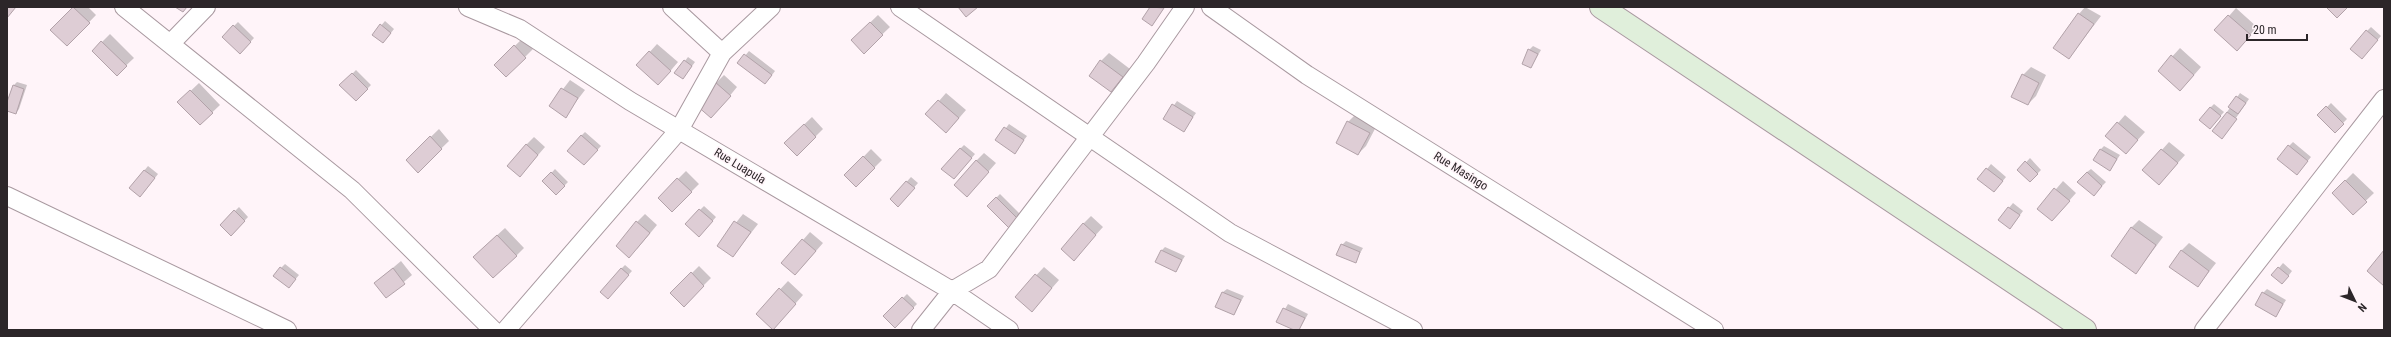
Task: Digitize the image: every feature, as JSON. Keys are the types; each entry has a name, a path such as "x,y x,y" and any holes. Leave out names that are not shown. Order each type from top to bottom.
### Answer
{"main road":[{"path":"1601,7 2085,330"}],"street":[{"path":"124,7 171,43 352,190 493,330"},
{"path":"171,43 206,7"},
{"name":"Rue Luapula","path":"468,7 520,29 630,101 952,291 1009,330"},
{"path":"672,7 722,52"},
{"path":"506,330 679,130 722,52 772,7"},
{"path":"900,7 1089,138 1230,233 1413,330"},
{"path":"921,330 952,291 989,269 1089,138 1185,7"},
{"name":"Rue Masingo","path":"1211,7 1307,74 1714,330"},
{"path":"2204,330 2384,99"},
{"path":"7,196 286,330"}],"building":[{"path":"7,7 16,7 7,18"},
{"path":"73,7 90,23 67,46 50,30"},
{"path":"175,7 187,7 183,12"},
{"path":"958,7 978,7 966,17"},
{"path":"1150,7 1164,8 1152,26 1142,19"},
{"path":"2326,7 2348,7 2337,18"},
{"path":"2078,13 2094,24 2069,59 2053,48"},
{"path":"2228,15 2251,35 2237,51 2214,30"},
{"path":"870,22 883,35 864,54 851,40"},
{"path":"380,24 391,33 383,43 372,35"},
{"path":"233,25 251,42 240,54 222,37"},
{"path":"2366,30 2378,40 2362,59 2350,49"},
{"path":"101,41 127,66 117,76 92,51"},
{"path":"514,45 526,58 506,77 494,65"},
{"path":"1528,49 1538,54 1531,68 1522,64"},
{"path":"649,51 671,71 658,85 636,65"},
{"path":"744,54 772,75 765,84 737,63"},
{"path":"2171,55 2194,75 2180,91 2158,71"},
{"path":"684,60 692,66 683,79 674,73"},
{"path":"1100,60 1123,77 1111,92 1089,76"},
{"path":"352,73 368,89 356,101 339,85"},
{"path":"2022,74 2039,83 2028,105 2011,97"},
{"path":"715,82 731,96 711,118 696,105"},
{"path":"13,85 24,89 16,114 7,111 7,102"},
{"path":"561,88 578,98 566,118 549,106"},
{"path":"190,90 213,113 200,125 177,102"},
{"path":"2236,96 2246,103 2238,114 2228,107"},
{"path":"938,100 959,118 946,133 925,114"},
{"path":"1172,104 1193,117 1184,132 1163,119"},
{"path":"2326,106 2344,124 2335,133 2317,115"},
{"path":"2210,107 2221,116 2210,129 2199,120"},
{"path":"2227,112 2237,119 2222,139 2212,131"},
{"path":"1347,121 1370,133 1358,155 1336,143"},
{"path":"2117,122 2138,140 2126,154 2105,136"},
{"path":"804,124 816,137 797,156 784,143"},
{"path":"1004,127 1024,140 1015,154 995,140"},
{"path":"581,135 598,150 584,165 567,151"},
{"path":"430,136 442,149 418,173 406,160"},
{"path":"526,144 538,155 520,177 507,166"},
{"path":"2288,145 2308,161 2297,175 2277,159"},
{"path":"960,148 972,158 954,179 941,169"},
{"path":"2100,149 2117,159 2110,171 2093,160"},
{"path":"2161,149 2178,163 2159,185 2142,170"},
{"path":"863,156 875,168 856,187 844,175"},
{"path":"976,160 989,172 967,197 954,185"},
{"path":"2025,161 2038,174 2030,182 2017,170"},
{"path":"1986,168 2003,181 1994,192 1977,179"},
{"path":"144,170 155,178 140,197 129,188"},
{"path":"551,172 565,186 556,195 542,181"},
{"path":"2087,172 2102,186 2094,196 2077,182"},
{"path":"677,178 692,192 672,212 658,198"},
{"path":"2345,180 2367,202 2353,215 2332,193"},
{"path":"906,181 915,188 898,207 890,199"},
{"path":"2054,188 2070,201 2052,221 2037,209"},
{"path":"996,197 1020,221 1011,230 987,206"},
{"path":"2008,207 2020,215 2010,229 1998,220"},
{"path":"699,209 713,221 699,237 685,224"},
{"path":"234,210 245,221 231,236 220,225"},
{"path":"636,221 650,233 629,258 616,246"},
{"path":"734,221 751,232 733,257 717,246"},
{"path":"1083,223 1096,235 1074,261 1061,249"},
{"path":"2131,227 2156,245 2136,274 2111,256"},
{"path":"497,235 517,256 493,278 473,257"},
{"path":"802,239 816,251 795,275 781,263"},
{"path":"1341,244 1360,252 1356,263 1336,255"},
{"path":"1161,250 1182,260 1176,272 1155,262"},
{"path":"2181,250 2209,271 2198,287 2169,267"},
{"path":"2384,250 2384,286 2367,271"},
{"path":"280,267 296,279 289,288 273,276"},
{"path":"2278,267 2289,276 2282,284 2271,275"},
{"path":"393,268 405,284 386,298 374,283"},
{"path":"621,268 629,275 608,299 600,292"},
{"path":"691,272 704,286 684,307 670,293"},
{"path":"1035,274 1052,288 1032,312 1015,297"},
{"path":"779,288 796,304 773,330 756,314"},
{"path":"1222,292 1241,300 1234,315 1215,307"},
{"path":"2262,292 2283,304 2276,317 2255,305"},
{"path":"902,297 914,308 895,328 883,316"},
{"path":"1283,308 1305,318 1299,330 1294,330 1276,322"}]}
